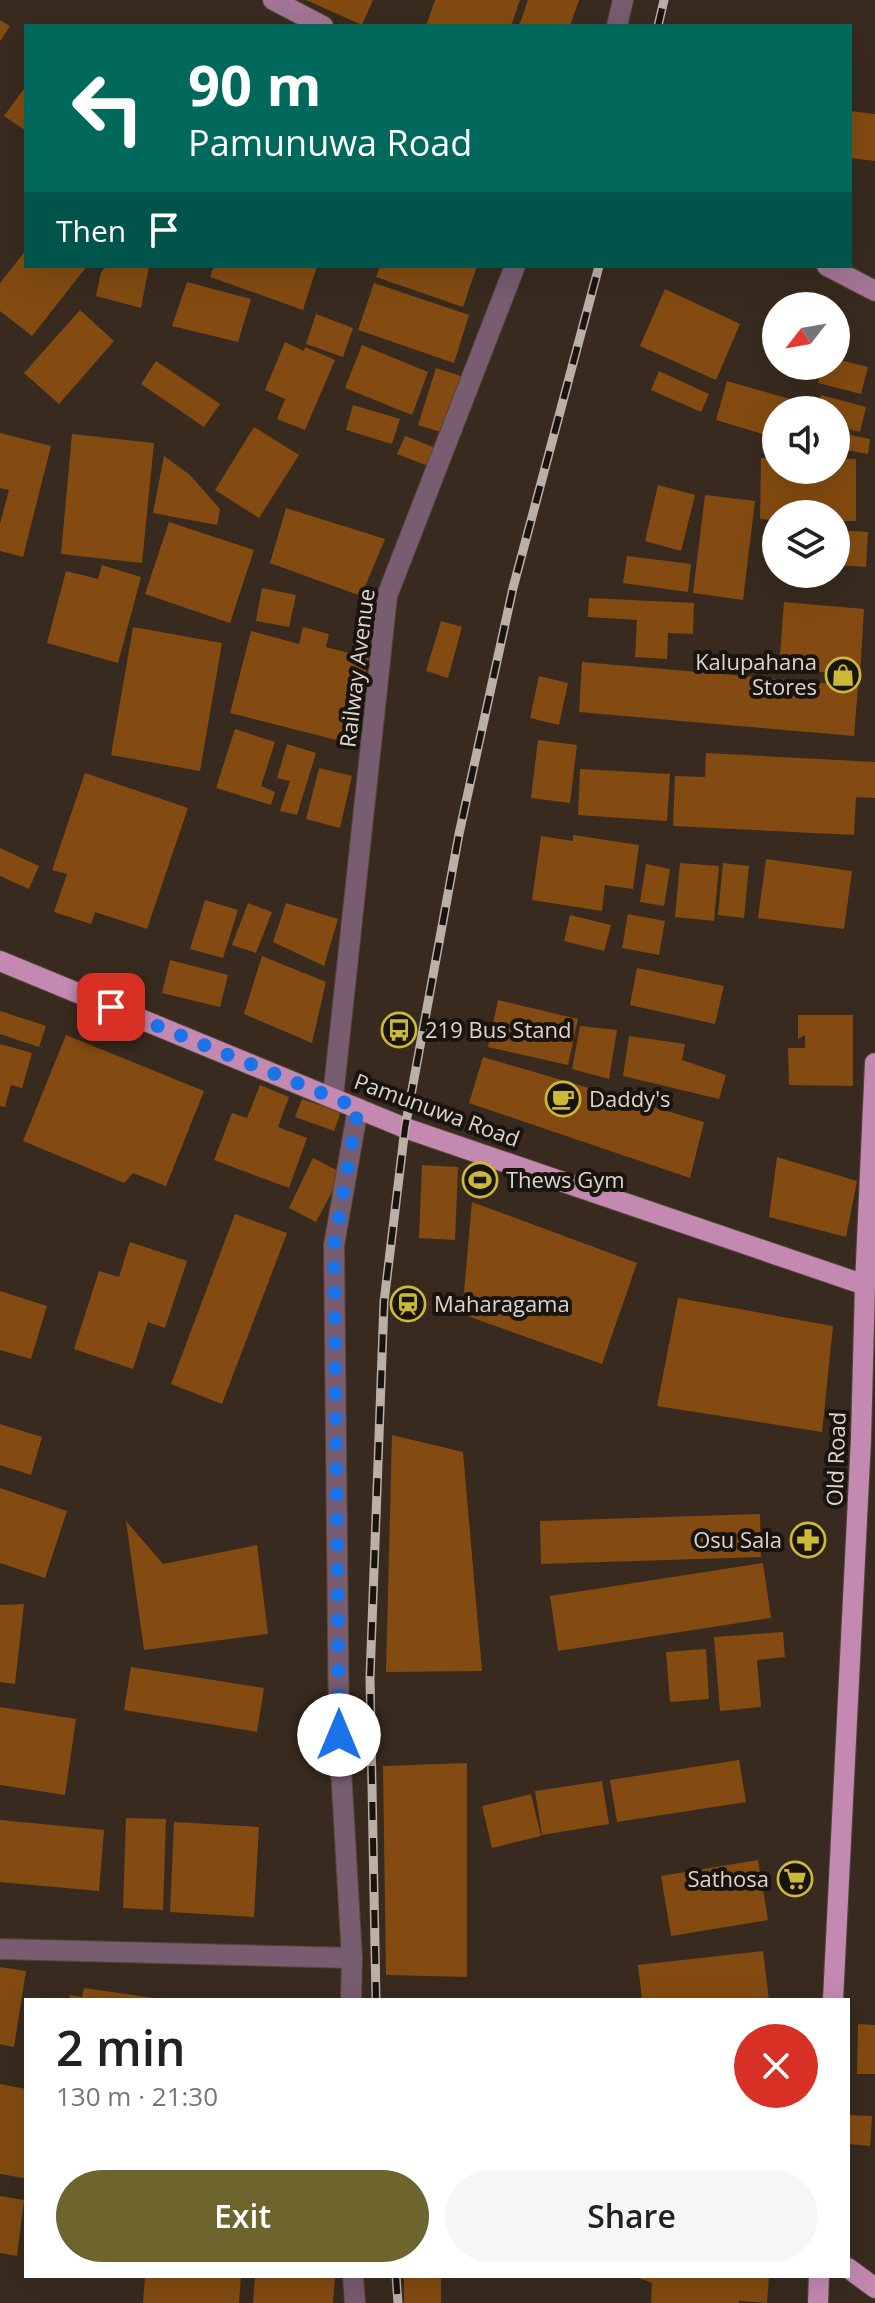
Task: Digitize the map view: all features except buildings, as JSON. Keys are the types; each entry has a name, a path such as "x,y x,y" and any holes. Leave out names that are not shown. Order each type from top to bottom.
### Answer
{"main road":[{"name":"Pamunuwa Road","path":"0,961 405,1128 865,1285"},
{"name":"Old Road","path":"833,1998 861,1439 875,1063"},
{"path":"850,2269 875,2288"},
{"path":"818,2303 819,2278"}],"street":[{"path":"273,0 319,24"},
{"path":"617,24 623,0"},
{"name":"Railway Avenue","path":"333,1097 387,596 514,268"},
{"path":"831,268 875,291"},
{"path":"351,1998 352,1958 339,1735 334,1245 358,1108"},
{"path":"0,1949 352,1958"},
{"path":"353,2278 355,2303"}],"railway":[{"path":"658,24 664,0"},
{"path":"376,1998 370,1678 384,1302 405,1128 459,834 513,588 598,268"},
{"path":"396,2278 398,2303"}],"place":[{"name":"Kalupahana Stores","path":"843,675"},
{"name":"219 Bus Stand","path":"399,1030"},
{"name":"Daddy's","path":"563,1099"},
{"name":"Thews Gym","path":"480,1180"},
{"name":"Maharagama","path":"408,1304"},
{"name":"Osu Sala","path":"808,1540"},
{"name":"Sathosa","path":"795,1879"}],"route":[{"path":"111,1007 358,1108 334,1245 339,1735"}]}
